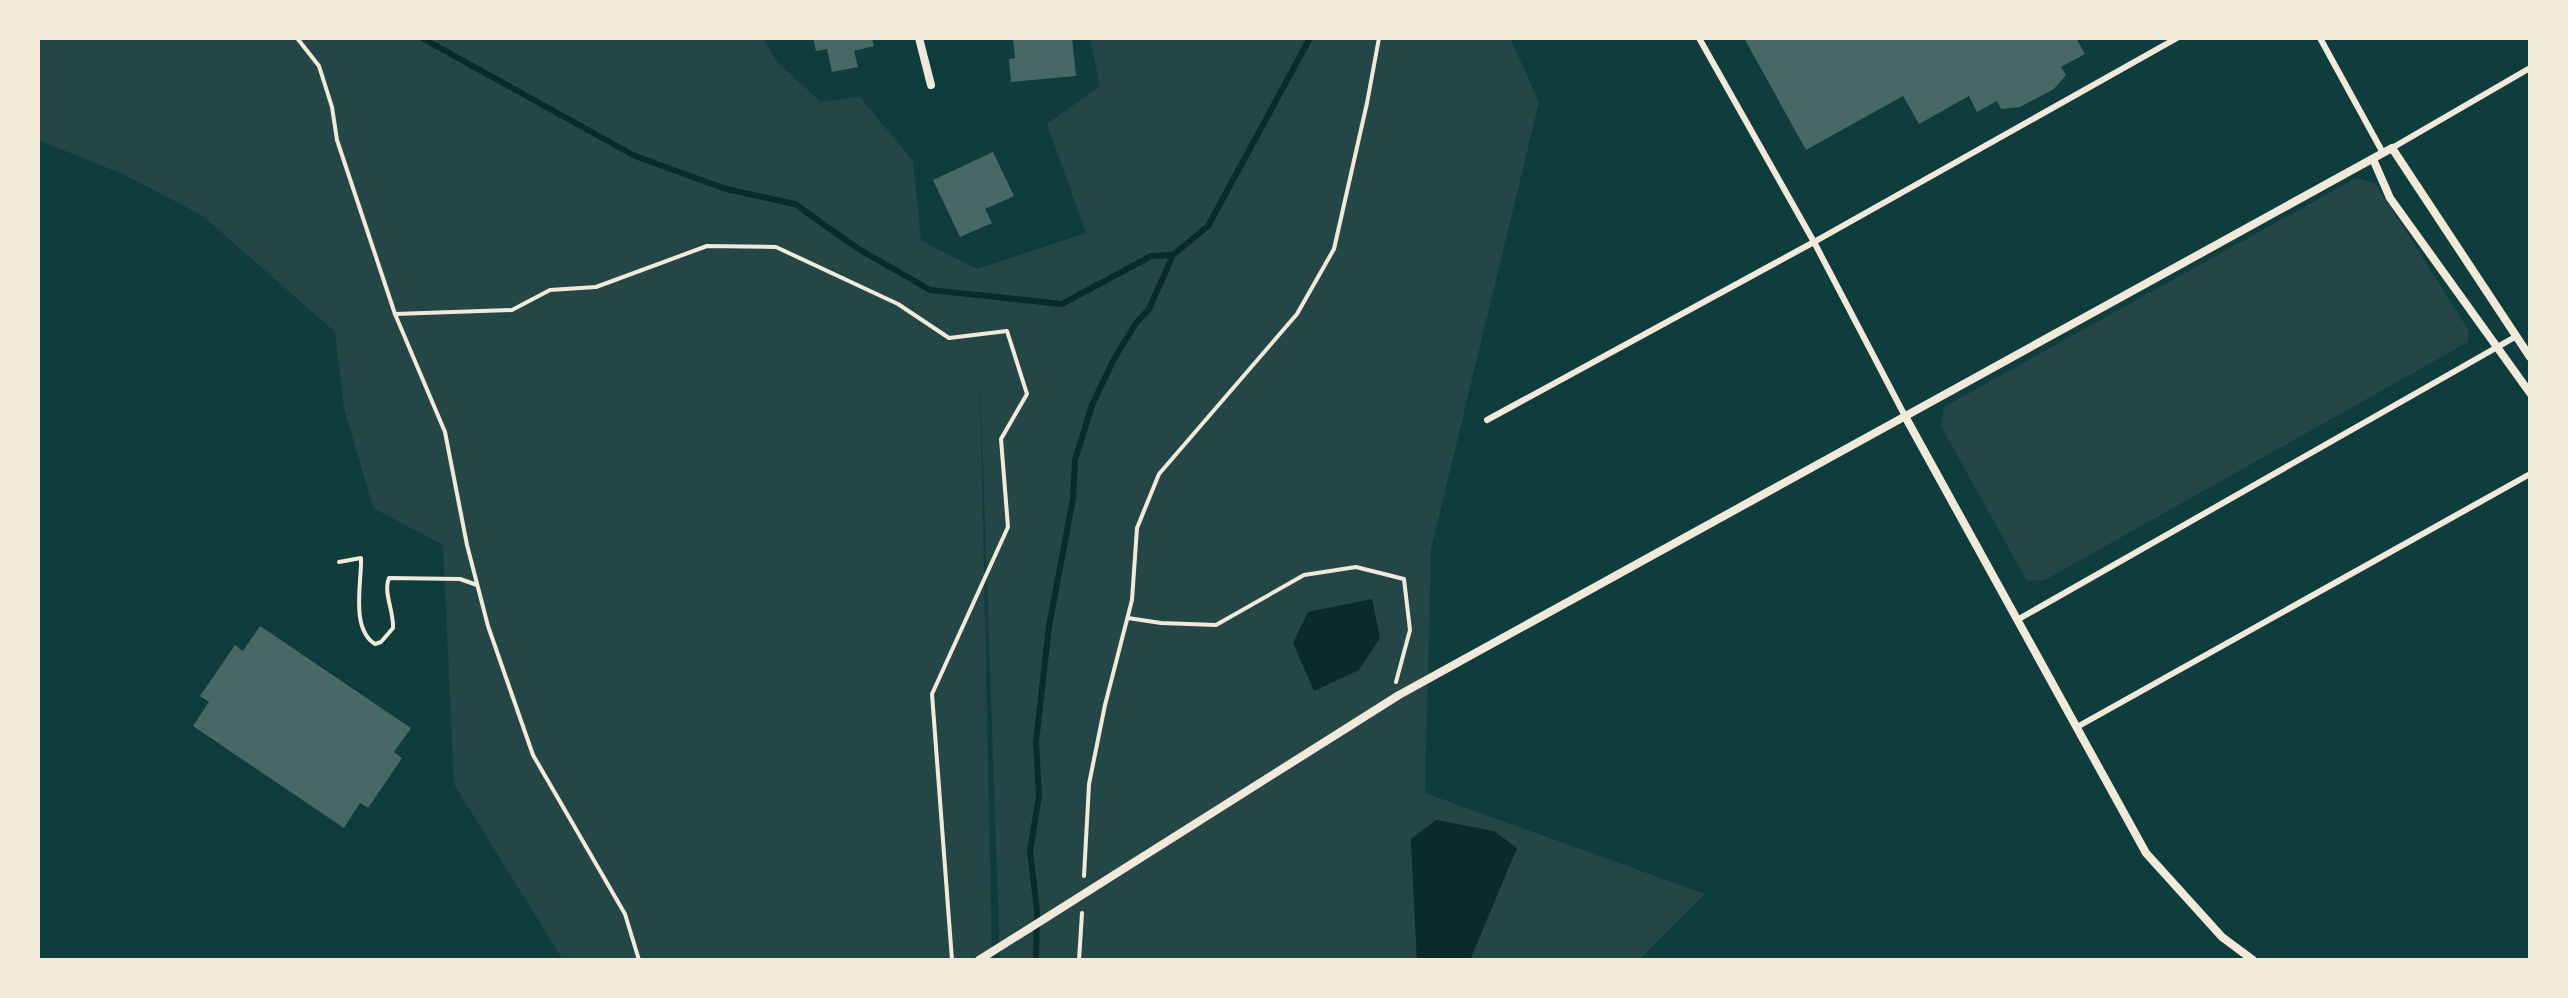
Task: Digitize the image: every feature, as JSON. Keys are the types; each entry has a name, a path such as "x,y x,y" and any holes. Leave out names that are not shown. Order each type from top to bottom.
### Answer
{"street":[{"path":"919,38 931,85"},
{"path":"979,960 1399,695 2388,151 2530,357"},
{"path":"2373,159 2390,198 2530,393"},
{"path":"1906,418 2146,853 2222,937 2253,960"}],"lane":[{"path":"1699,38 1814,242 1906,418"},
{"path":"1487,420 1814,242 2177,38"},
{"path":"2320,38 2388,151 2530,68"},
{"path":"2017,620 2515,337"},
{"path":"2077,727 2530,474"}],"path":[{"path":"297,38 319,66 332,107 337,140 395,314 445,432 467,545 488,626 533,755 625,914 639,960"},
{"path":"1083,887 1089,784 1132,600 1137,528 1159,474 1297,314 1334,249 1379,38"},
{"path":"395,314 512,310 550,290 596,287 707,246 776,247 898,304 949,338 1007,331 1027,394 1001,439 1008,527 932,694 952,960"},
{"path":"339,562 361,558 358,601 364,630 375,644 381,642 393,628 386,588 389,578 460,579 477,585"},
{"path":"1128,618 1216,625 1304,575 1356,567 1404,579 1410,630 1396,682 1399,695"},
{"path":"1079,960 1083,901"}],"shaded area":[{"path":"38,38 762,38 777,62 821,102 860,97 913,161 921,241 977,269 1086,233 1047,124 1100,86 1090,38 1510,38 1539,102 1431,549 1425,793 1705,894 1639,960 1470,960 1516,848 1411,840 1417,960 1000,960 980,376 992,960 563,960 454,784 443,545 373,508 344,408 335,332 203,216 125,175 38,140"},
{"path":"2356,178 2375,183 2468,329 2468,342 2045,580 2027,581 1941,426 1944,407"},
{"path":"1372,599 1380,638 1359,670 1314,691 1293,643 1308,612"},
{"path":"1436,820 1494,831 1517,848 1470,960 1417,960 1411,839"}],"building":[{"path":"813,38 872,38 874,46 854,51 858,67 832,72 827,49 816,51"},
{"path":"1013,38 1072,38 1076,76 1011,82 1009,59 1015,58"},
{"path":"1744,38 2076,38 2085,54 2061,67 2066,75 2054,89 2020,107 2001,109 1997,101 1977,112 1969,96 1919,124 1903,96 1806,150"},
{"path":"993,152 1014,196 985,209 992,223 960,237 933,180"},
{"path":"260,626 411,728 394,752 402,758 368,808 360,803 344,828 193,726 209,702 200,696 235,645 243,651"}],"waterway":[{"path":"422,38 635,156 726,189 795,204 857,248 930,290 1062,304 1151,256 1173,255"},
{"path":"1036,960 1037,911 1030,851 1039,796 1036,742 1049,626 1073,499 1075,460 1092,405 1114,359 1136,323 1149,309 1173,255 1208,226 1310,38"}]}
